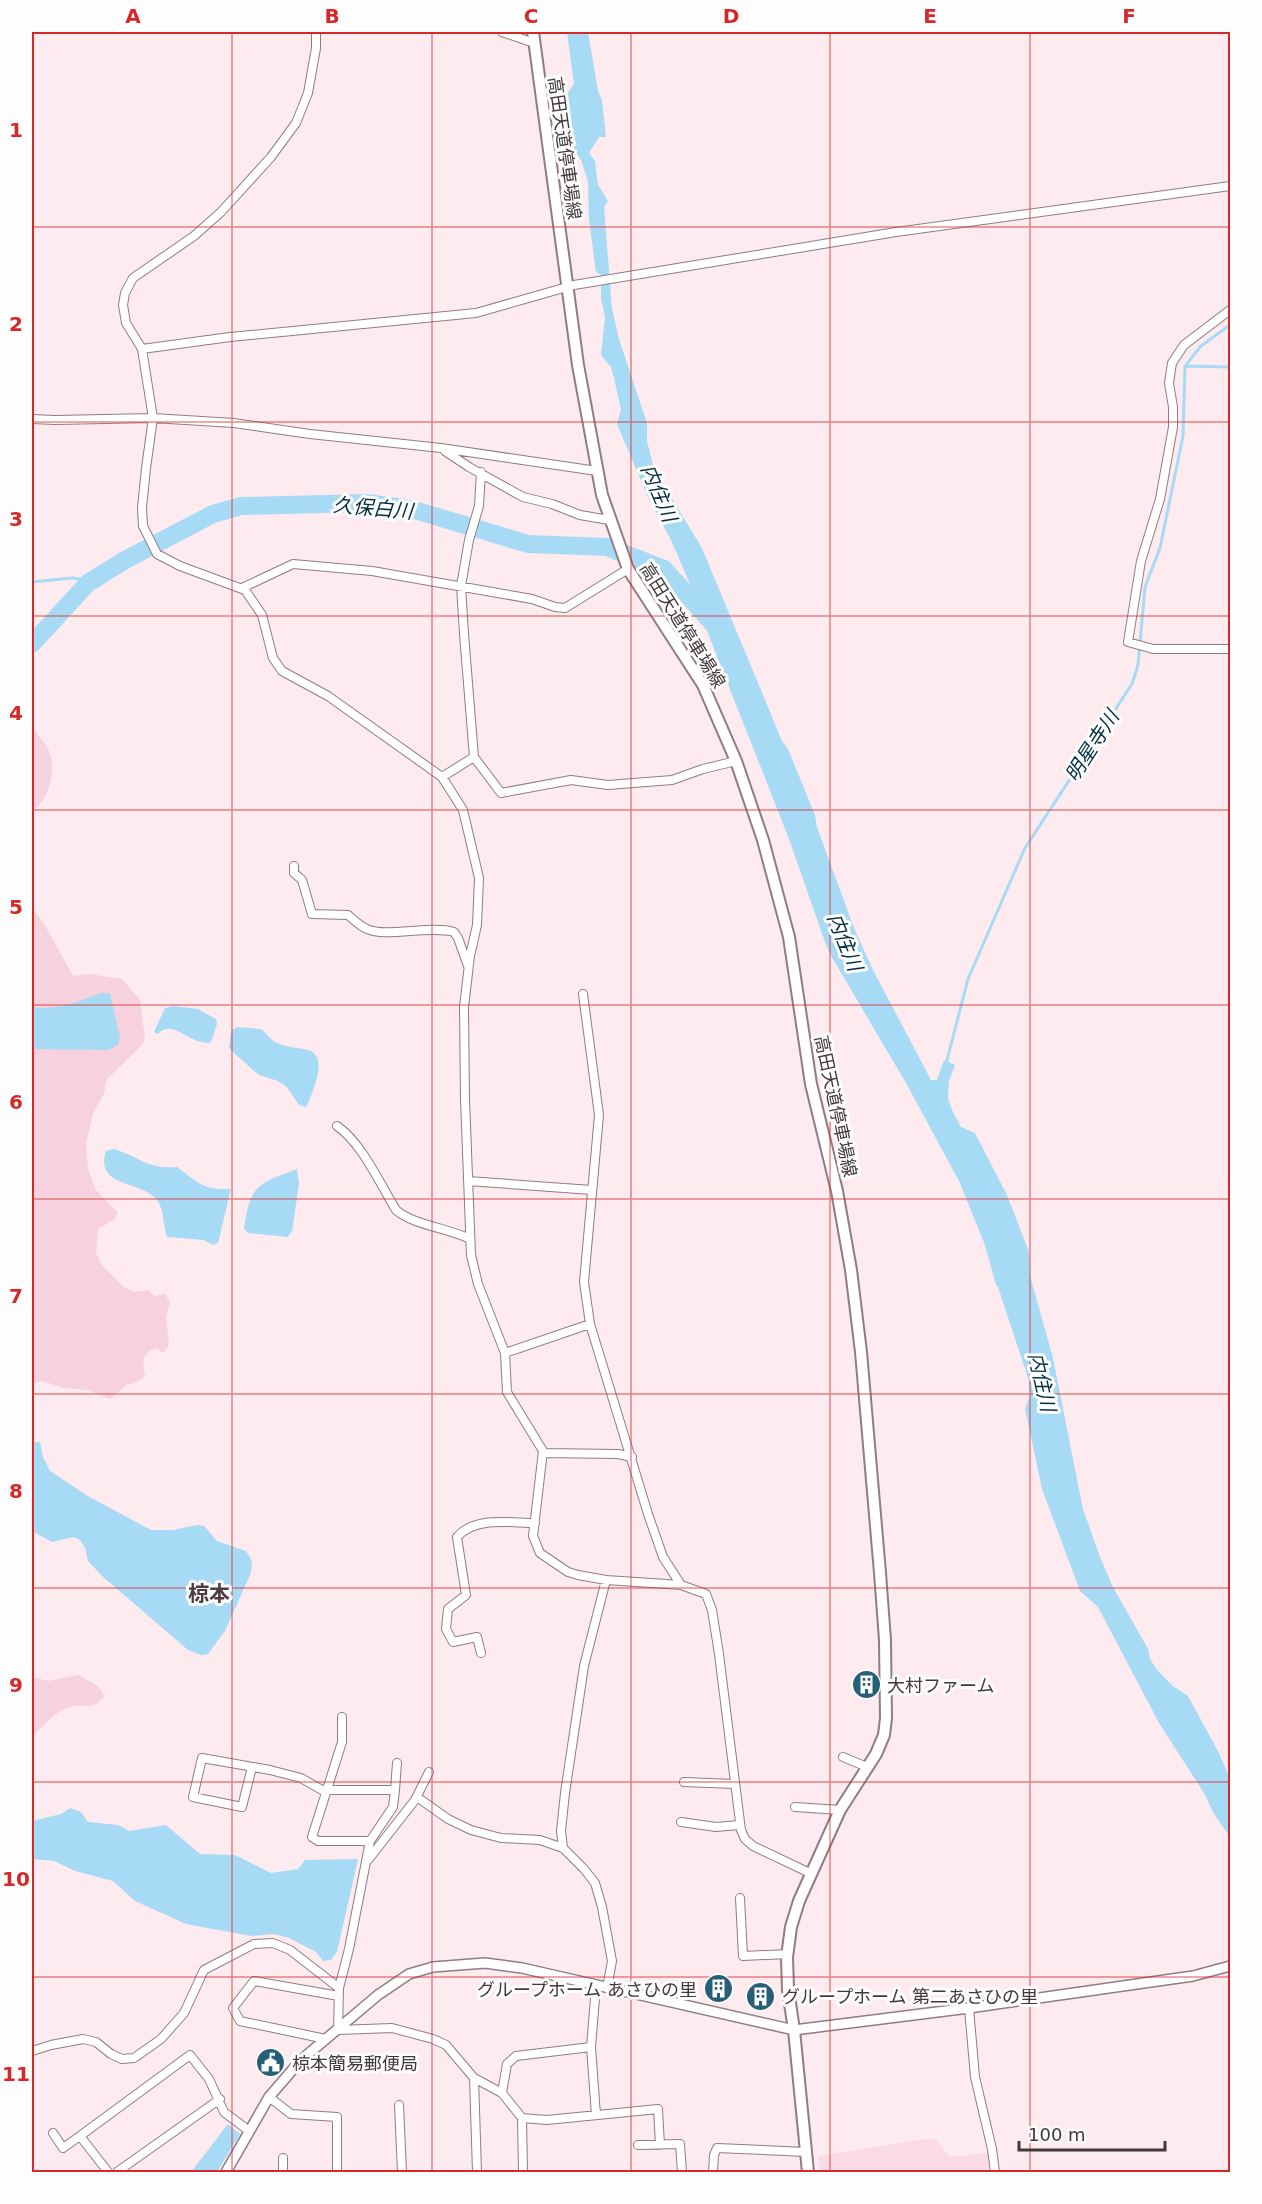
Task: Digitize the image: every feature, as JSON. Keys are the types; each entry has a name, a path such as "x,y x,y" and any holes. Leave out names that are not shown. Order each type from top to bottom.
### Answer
{"main road":[{"name":"高田天道停車場線","path":"533,37 597,471 609,520 628,569 703,685 736,760 763,840 789,937 811,1084 837,1191 851,1268 861,1352 877,1538 886,1682 884,1735 876,1754 840,1810 799,1901 791,1927 788,1990 808,2172"}],"street":[{"path":"316,32 316,48 308,93 296,123 271,157 221,212 194,236 133,278 124,293 126,323 142,349 153,418 142,508 143,526 157,554 180,566 242,588 262,615 273,658 282,671 328,696 442,777 464,810 480,878 477,925 464,1006 471,1255 478,1284 505,1353 507,1392 543,1450 533,1536 540,1553 568,1572 606,1580 681,1585 706,1594 712,1610 739,1825 745,1839 753,1846 812,1874"},
{"path":"502,32 533,37"},
{"path":"142,349 230,337 476,313 570,287 896,232 1230,186"},
{"path":"1230,310 1184,345 1172,363 1169,383 1173,407 1173,427 1160,499 1141,561 1128,642 1153,648 1230,649"},
{"path":"32,419 153,418 234,423 310,434 441,448 597,471"},
{"path":"441,448 524,497 552,504 580,515 609,520"},
{"path":"481,472 479,506 461,586 474,757 501,793 571,780 608,785 672,780 736,760"},
{"path":"242,588 293,564 372,571 532,598 555,608 565,608 628,569"},
{"path":"442,777 474,757"},
{"path":"294,866 294,873 302,880 312,914 348,915 360,925 377,932 415,930 454,932 469,968"},
{"path":"583,993 599,1115 584,1282 590,1324 663,1557 681,1585"},
{"path":"337,1126 355,1143 396,1210 403,1216 470,1239"},
{"path":"468,1181 592,1190"},
{"path":"505,1353 590,1324"},
{"path":"543,1453 618,1454 632,1457"},
{"path":"481,1653 477,1637 453,1642 446,1629 448,1609 466,1595 457,1537 463,1530 495,1522 535,1523"},
{"path":"563,1848 561,1831 564,1803 584,1666 606,1580"},
{"path":"342,1717 342,1742 312,1837 318,1841 370,1841"},
{"path":"843,1757 867,1767"},
{"path":"252,1767 242,1807 194,1797 202,1758 270,1770 301,1779 326,1791 395,1790"},
{"path":"338,2030 339,1992 370,1841 393,1807 397,1763"},
{"path":"367,1862 417,1797 429,1772"},
{"path":"684,1782 735,1784"},
{"path":"417,1797 448,1819 471,1830 501,1838 540,1840 563,1848 584,1869 595,1883 602,1907 612,1961 607,1988"},
{"path":"795,1807 840,1810"},
{"path":"681,1821 716,1827 739,1825"},
{"path":"740,1898 743,1956 788,1954"},
{"path":"32,2051 83,2039 96,2042 111,2054 122,2059 134,2058 161,2039 184,2013 204,1970 254,1944 273,1942 290,1950 339,1992"},
{"path":"226,2172 269,2097 301,2060 378,1995 409,1974 433,1966 485,1962 522,1968 794,2030 1193,1976 1230,1966"},
{"path":"326,2039 240,2021 233,2008 254,1982 339,1992"},
{"path":"596,1986 591,2047 596,2115"},
{"path":"969,2008 975,2077 992,2149 995,2172"},
{"path":"338,2030 392,2028 447,2045 474,2078 502,2093 522,2118 523,2172"},
{"path":"502,2093 507,2064 516,2056 591,2047"},
{"path":"53,2133 63,2148 190,2055 209,2079 224,2112 249,2131"},
{"path":"474,2078 477,2172"},
{"path":"269,2097 291,2114 337,2117 337,2172"},
{"path":"117,2172 220,2100"},
{"path":"399,2105 402,2172"},
{"path":"522,2118 547,2120 658,2109 660,2145"},
{"path":"80,2136 108,2172"},
{"path":"638,2145 680,2144 682,2172"},
{"path":"713,2172 716,2150 721,2147 806,2152"},
{"path":"283,2158 283,2172"}],"shaded area":[{"path":"32,728 47,748 51,758 52,775 43,800 32,811"},
{"path":"32,907 73,976 89,974 122,979 140,1000 145,1039 141,1046 107,1079 104,1094 94,1111 86,1143 88,1168 95,1189 118,1213 115,1219 98,1229 96,1253 102,1265 123,1287 135,1292 148,1290 155,1296 165,1294 170,1302 166,1317 169,1345 163,1353 156,1348 147,1353 143,1362 145,1376 135,1383 126,1385 110,1399 87,1390 64,1388 42,1381 32,1383"},
{"path":"79,1675 100,1688 104,1696 101,1701 93,1705 64,1709 32,1735 32,1677 48,1681"},
{"path":"935,2139 950,2157 988,2153 989,2172 820,2172 818,2156"}],"water":[{"name":"内住川","path":"567,32 588,32 598,91 602,100 606,137 599,137 589,153 595,161 598,185 608,201 604,207 612,309 619,339 647,423 647,441 654,469 702,548 815,815 817,827 854,928 873,970 931,1080 937,1080 944,1060 955,1065 949,1081 948,1098 952,1110 961,1127 975,1133 1007,1195 1029,1252 1030,1276 1053,1358 1083,1509 1100,1557 1113,1587 1148,1649 1150,1659 1157,1670 1173,1686 1188,1696 1219,1753 1230,1779 1230,1837 1159,1723 1098,1607 1080,1591 1042,1489 1025,1409 1030,1396 1029,1381 996,1285 985,1245 959,1181 906,1083 830,954 789,839 693,591 671,540 647,495 617,424 621,410 614,378 611,367 601,355 605,317 601,298 601,275 596,272 589,219 588,181 581,160 574,150 570,121 562,121 561,102 574,84"},
{"path":"102,993 110,993 120,1038 118,1045 108,1050 32,1049 32,1007 51,1008"},
{"path":"173,1006 198,1009 216,1019 217,1024 211,1042 197,1041 170,1029 158,1034 154,1032 165,1008"},
{"path":"237,1027 261,1029 275,1042 311,1051 316,1055 317,1078 306,1107 299,1105 286,1086 259,1075 229,1048 231,1031"},
{"path":"114,1149 150,1164 177,1167 207,1187 231,1189 218,1243 213,1245 204,1240 167,1237 157,1200 141,1189 121,1182 107,1171 104,1163 106,1151"},
{"path":"297,1169 299,1184 292,1231 288,1237 248,1233 244,1229 253,1194 273,1178"},
{"path":"34,1442 40,1442 43,1457 50,1471 86,1495 151,1530 204,1526 217,1541 246,1551 252,1561 251,1573 225,1631 208,1654 201,1655 188,1650 102,1576 88,1561 85,1548 80,1540 74,1537 52,1542 32,1531"},
{"path":"70,1808 81,1812 88,1822 118,1825 129,1831 166,1825 200,1854 235,1855 271,1873 298,1869 305,1860 358,1859 337,1952 331,1960 323,1961 316,1952 289,1938 274,1934 251,1936 186,1924 135,1901 113,1881 75,1871 54,1861 32,1859 32,1821 61,1814"},
{"path":"228,2124 240,2134 217,2172 191,2172"}],"waterway":[{"path":"1185,366 1201,346 1230,325"},
{"path":"1185,366 1230,367"},
{"name":"明星寺川","path":"946,1064 968,979 1025,848 1132,684 1138,665 1145,587 1160,548 1183,436 1185,366"},
{"name":"久保白川","path":"32,644 88,583 125,560 213,514 241,506 366,503 411,509 528,544 607,547 664,569 715,626"},
{"path":"32,582 72,578 92,581"}],"place":[{"name":"大村ファーム","path":"866,1685"},
{"name":"グループホーム あさひの里","path":"718,1989"},
{"name":"グループホーム 第二あさひの里","path":"761,1996"},
{"name":"椋本簡易郵便局","path":"271,2063"}],"district":[{"name":"椋本","path":"209,1594"}]}
